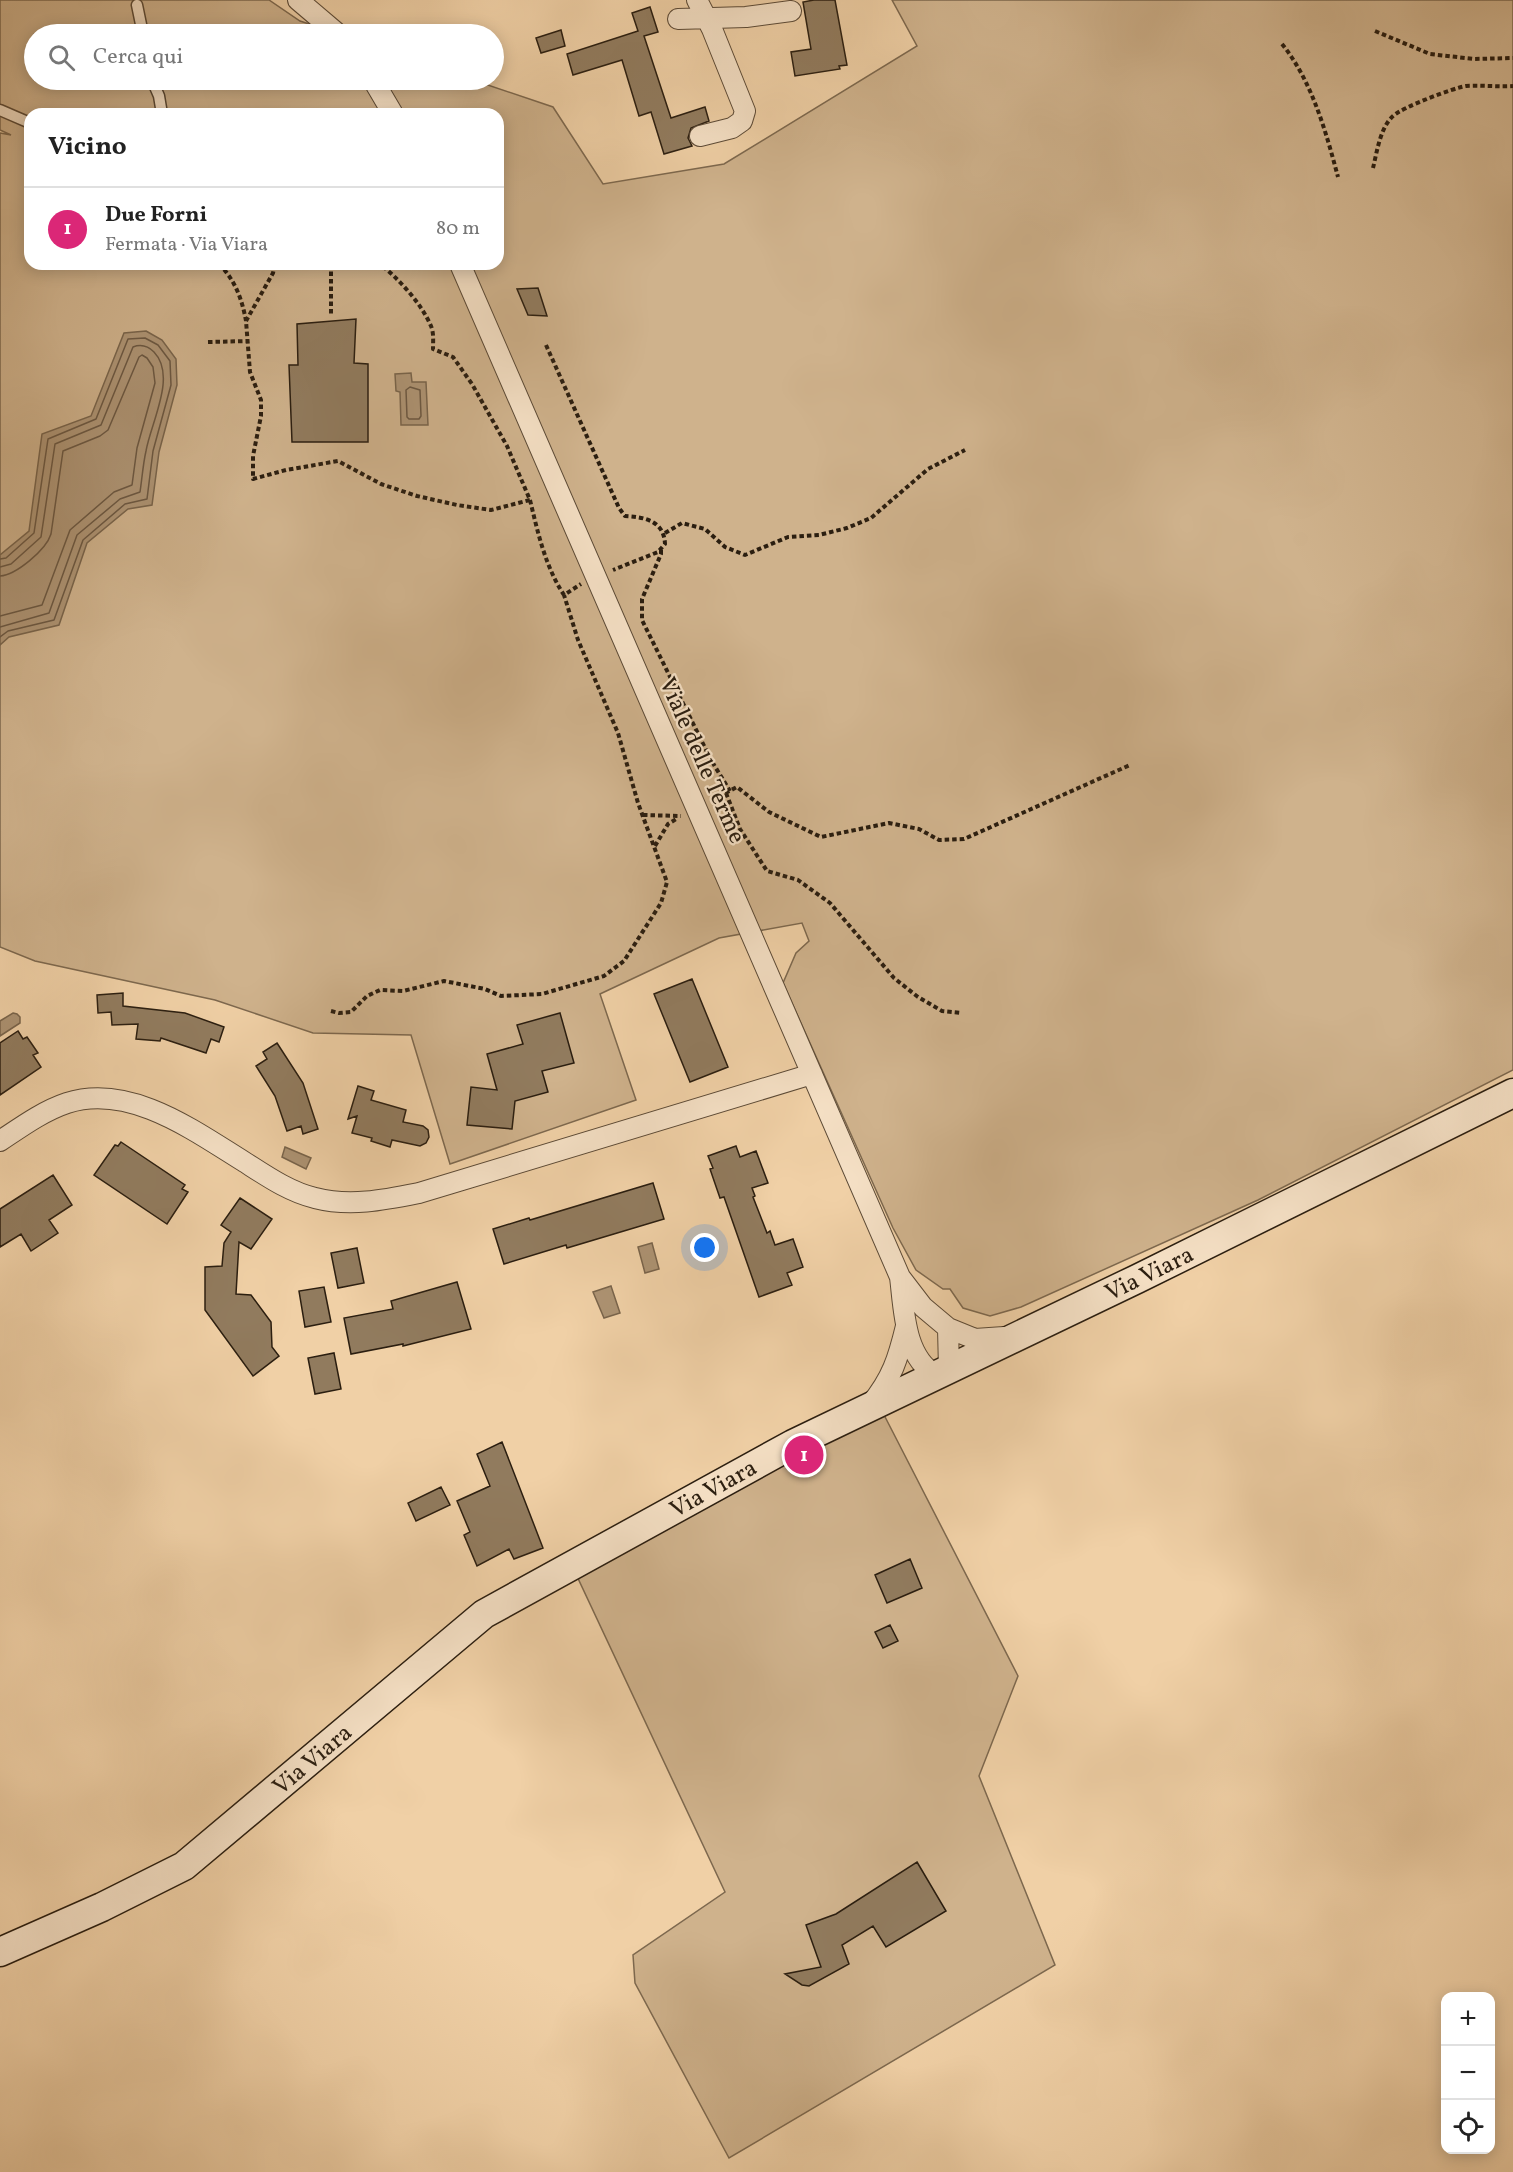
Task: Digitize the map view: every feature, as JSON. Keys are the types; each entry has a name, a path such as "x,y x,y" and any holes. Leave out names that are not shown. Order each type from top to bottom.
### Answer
{"main road":[{"name":"Via Viara","path":"0,1952 102,1907 184,1866 484,1614 793,1444 1513,1093"}],"street":[{"path":"298,0 326,24"},
{"path":"697,0 740,96 744,111 742,121 732,128 700,136"},
{"path":"678,19 746,17 791,11"},
{"path":"379,90 389,108"},
{"name":"Viale delle Terme","path":"463,270 900,1277 923,1307 948,1328 975,1339 1017,1336"},
{"path":"0,1141 27,1123 69,1102 111,1099 168,1117 299,1193 338,1202 376,1202 418,1193 812,1074"},
{"name":"Viale delle Terme","path":"900,1277 906,1326 918,1359 926,1370 943,1372"},
{"name":"Viale delle Terme","path":"868,1408 882,1390 897,1362 906,1326"},
{"path":"943,1372 948,1328"}],"lane":[{"path":"137,5 141,24"},
{"path":"156,90 161,108"},
{"path":"0,110 24,120"}],"path":[{"path":"1375,31 1430,54 1474,59 1513,58"},
{"path":"1282,44 1289,52 1309,90 1328,140 1338,177"},
{"path":"1373,168 1384,129 1393,116 1427,99 1466,86 1513,86"},
{"path":"225,270 242,298 249,341 250,372 261,400 261,416 253,456 253,479 286,470 338,461 381,484 417,496 491,510 530,500"},
{"path":"246,321 274,270"},
{"path":"331,270 331,315"},
{"path":"331,1011 351,1012 367,996 380,990 403,991 444,981 485,989 501,996 542,994 604,976 624,961 662,903 667,882 643,815 618,733 578,640 564,595 555,582 541,545 530,500 507,446 472,384 453,357 433,349 432,327 388,270"},
{"path":"208,342 249,341"},
{"path":"546,345 625,516 654,522 665,533 665,544 661,549 603,574"},
{"path":"665,533 682,523 705,529 725,547 745,555 788,537 819,535 847,528 871,518 928,469 965,450"},
{"path":"661,549 642,599 642,620 728,792 740,829 767,871 798,880 830,903 894,978 918,997 942,1011 962,1013"},
{"path":"564,595 583,584"},
{"path":"708,802 737,787 769,812 821,837 889,823 919,829 939,840 964,839 1130,765"},
{"path":"654,847 668,824 689,812"},
{"path":"643,815 680,817"}],"shaded area":[{"path":"0,0 269,0 300,21 309,24 24,24 24,90 503,90 553,107 603,184 724,164 917,46 892,0 1513,0 1513,1070 1258,1200 1021,1307 990,1316 963,1308 950,1289 943,1289 916,1270 893,1228 783,983 796,953 809,941 802,923 719,938 600,994 636,1100 450,1164 411,1035 313,1033 215,1000 35,961 0,947 0,133 11,135 0,130"},
{"path":"881,1409 1018,1676 979,1776 1055,1965 729,2158 635,1983 633,1955 725,1892 568,1557"}],"water":[{"path":"146,331 162,340 176,359 177,385 159,452 152,505 128,509 87,543 59,625 9,637 0,645 0,555 29,531 42,434 91,416 124,333"},
{"path":"411,373 412,382 426,382 428,425 401,425 400,392 396,391 395,374"},
{"path":"13,1013 20,1017 20,1023 0,1036 0,1021"},
{"path":"285,1147 311,1158 306,1169 282,1157"},
{"path":"652,1243 659,1269 645,1273 638,1247"},
{"path":"611,1286 620,1313 604,1318 593,1292"}],"building":[{"path":"835,0 847,65 839,66 840,69 795,76 791,52 811,49 803,2"},
{"path":"650,7 658,32 644,36 671,118 705,107 709,121 691,128 688,138 692,146 664,154 651,112 639,116 622,60 573,75 567,54 638,31 632,13"},
{"path":"561,30 565,46 541,53 536,38"},
{"path":"538,288 547,316 528,315 517,289"},
{"path":"356,319 354,363 368,364 368,442 292,442 289,365 298,365 297,324"},
{"path":"692,979 728,1067 690,1082 654,994"},
{"path":"123,993 123,1006 185,1013 224,1027 219,1042 211,1039 206,1053 161,1038 160,1041 136,1039 138,1024 112,1025 111,1012 98,1013 97,995"},
{"path":"560,1013 574,1063 542,1071 548,1092 515,1101 512,1129 467,1125 471,1087 497,1090 487,1054 523,1044 517,1025"},
{"path":"18,1031 23,1039 27,1037 38,1053 33,1055 41,1067 0,1095 0,1043"},
{"path":"277,1043 303,1083 318,1129 303,1134 301,1126 287,1131 275,1096 256,1066 267,1059 263,1052"},
{"path":"358,1086 374,1091 371,1100 406,1110 403,1122 423,1126 428,1130 429,1137 426,1143 420,1146 392,1140 390,1147 371,1141 372,1138 352,1133 357,1116 348,1119"},
{"path":"121,1142 185,1185 182,1189 188,1192 167,1224 94,1175 115,1145 118,1146"},
{"path":"736,1146 740,1157 756,1151 768,1183 752,1188 755,1196 753,1197 767,1233 770,1231 775,1245 793,1239 803,1267 787,1273 792,1285 759,1297 724,1197 720,1198 708,1156"},
{"path":"53,1175 72,1205 49,1220 58,1233 31,1251 21,1234 0,1247 0,1209"},
{"path":"653,1183 664,1219 504,1264 493,1229"},
{"path":"240,1198 272,1219 251,1249 239,1242 236,1294 251,1295 271,1322 272,1347 279,1356 253,1376 205,1310 205,1267 222,1266 224,1243 231,1232 221,1225"},
{"path":"357,1248 364,1283 338,1288 331,1253"},
{"path":"457,1282 471,1329 403,1346 403,1344 351,1354 344,1318 393,1309 391,1301"},
{"path":"324,1287 331,1322 305,1327 299,1291"},
{"path":"334,1353 341,1389 315,1394 308,1358"},
{"path":"502,1442 543,1548 514,1559 509,1549 477,1566 464,1535 470,1532 457,1501 490,1486 477,1454"},
{"path":"441,1487 450,1505 416,1521 408,1503"},
{"path":"910,1559 922,1588 887,1603 875,1575"},
{"path":"890,1625 898,1641 883,1648 875,1632"},
{"path":"917,1862 946,1911 886,1947 873,1926 842,1945 849,1964 809,1986 802,1985 785,1974 821,1967 806,1925 836,1914"}],"place":[{"name":"Due Forni","path":"804,1455"}]}
